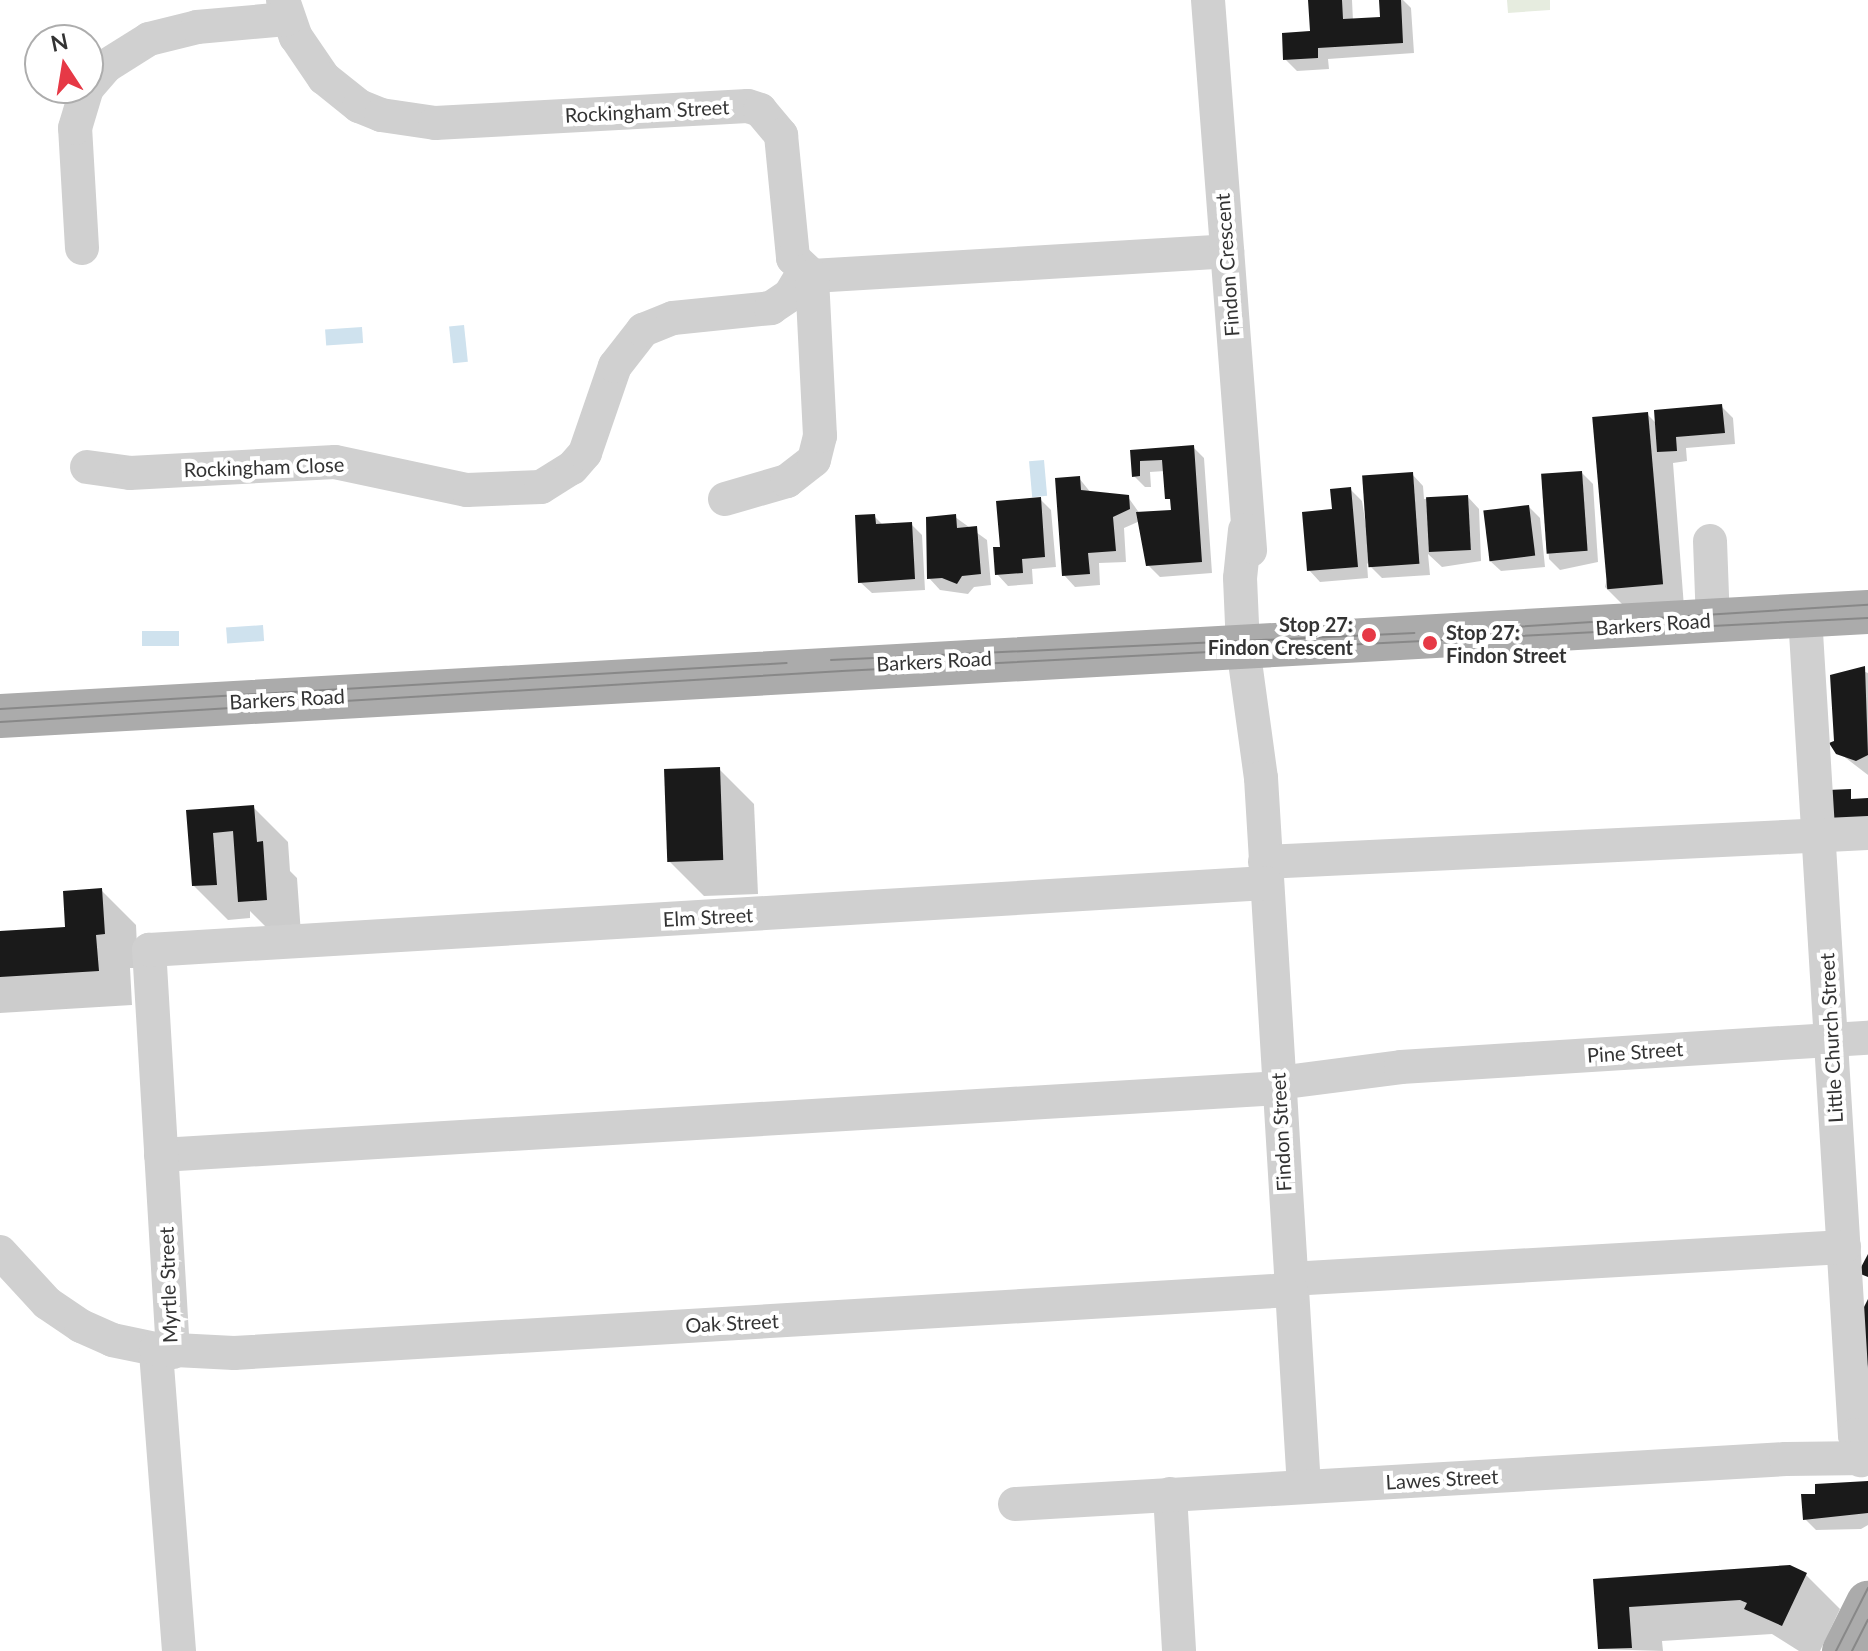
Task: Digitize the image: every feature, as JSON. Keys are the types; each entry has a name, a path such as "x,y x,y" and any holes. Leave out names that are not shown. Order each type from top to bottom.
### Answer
{"main road":[{"name":"Barkers Road","path":"0,716 1868,612"},
{"path":"1844,1651 1868,1603"}],"street":[{"name":"Findon Crescent","path":"1208,0 1245,530 1240,578 1252,647"},
{"path":"104,68 149,39 285,9"},
{"name":"Rockingham Street","path":"285,9 308,58 339,92 381,115 408,121 748,106 760,110 781,135 790,248 808,274"},
{"path":"82,248 75,128 83,104"},
{"path":"725,499 787,481 814,460 820,436 808,274 1227,251"},
{"name":"Rockingham Close","path":"87,467 130,473 335,462 363,464 455,489 519,492 541,487 572,468 585,453 615,366 643,330 673,318 771,308 790,295 808,274"},
{"path":"1710,541 1713,621"},
{"name":"Little Church Street","path":"1805,616 1855,1435 1864,1459"},
{"name":"Findon Street","path":"1252,647 1304,1487"},
{"name":"Elm Street","path":"149,950 1868,833"},
{"name":"Myrtle Street","path":"149,950 161,1155 164,1350 179,1651"},
{"name":"Pine Street","path":"161,1155 1401,1067 1868,1038"},
{"name":"Oak Street","path":"0,1252 47,1303 81,1326 112,1340 164,1350 234,1353 1844,1247"},
{"name":"Lawes Street","path":"1015,1504 1786,1459 1864,1459"},
{"path":"1170,1494 1179,1651"}],"shaded area":[{"path":"1507,0 1550,0 1550,10 1508,13"}],"water":[{"path":"464,325 468,362 453,363 449,327"},
{"path":"362,327 363,343 326,346 325,330"},
{"path":"1044,460 1047,496 1032,497 1029,461"},
{"path":"263,625 264,641 227,644 226,628"},
{"path":"142,631 179,631 179,646 142,646"}],"building":[{"path":"1308,0 1342,0 1343,19 1380,17 1379,0 1401,0 1403,43 1318,48 1318,58 1283,60 1282,33 1310,31"},
{"path":"1722,404 1725,433 1676,437 1677,451 1657,452 1654,410"},
{"path":"1648,412 1663,584 1607,589 1592,417"},
{"path":"1194,445 1202,562 1146,566 1136,512 1171,510 1170,499 1165,499 1162,460 1140,461 1140,476 1132,477 1130,450"},
{"path":"1582,471 1588,551 1547,554 1541,474"},
{"path":"1413,472 1419,564 1369,567 1362,476"},
{"path":"1080,476 1081,490 1129,495 1130,509 1113,517 1116,551 1088,553 1090,574 1062,576 1055,478"},
{"path":"1351,487 1358,567 1307,571 1302,512 1332,509 1330,489"},
{"path":"1468,495 1471,550 1429,552 1426,497"},
{"path":"1041,497 1045,557 1022,559 1023,573 995,575 993,547 1000,547 996,501"},
{"path":"1529,505 1535,556 1490,561 1483,511"},
{"path":"875,514 876,524 912,522 915,579 858,583 855,515"},
{"path":"956,514 957,528 977,526 981,574 962,576 957,584 942,578 927,579 926,517"},
{"path":"1865,666 1868,755 1856,761 1836,754 1829,743 1834,741 1830,675"},
{"path":"720,767 723,860 667,862 664,769"},
{"path":"1851,789 1851,799 1868,798 1868,822 1829,824 1828,790"},
{"path":"254,805 257,842 263,841 267,900 238,902 233,831 213,833 217,885 192,886 186,810"},
{"path":"102,888 105,934 96,935 99,971 0,977 0,931 65,927 63,891"},
{"path":"1868,1254 1868,1277 1858,1273"},
{"path":"1868,1299 1868,1370 1859,1317"},
{"path":"1868,1481 1868,1513 1803,1520 1801,1494 1815,1494 1815,1484"},
{"path":"1790,1565 1807,1573 1782,1626 1744,1609 1747,1603 1740,1600 1629,1607 1632,1648 1598,1649 1593,1579"}],"tram line":[{"path":"1450,631 1868,605"},
{"path":"0,722 842,671 1868,618"},
{"path":"831,660 1414,633"},
{"path":"0,709 787,663"},
{"path":"1836,1651 1868,1588"},
{"path":"1852,1651 1868,1620"}],"place":[{"name":"Stop 27: Findon Crescent","path":"1369,635"},
{"name":"Stop 27: Findon Street","path":"1430,643"}]}
